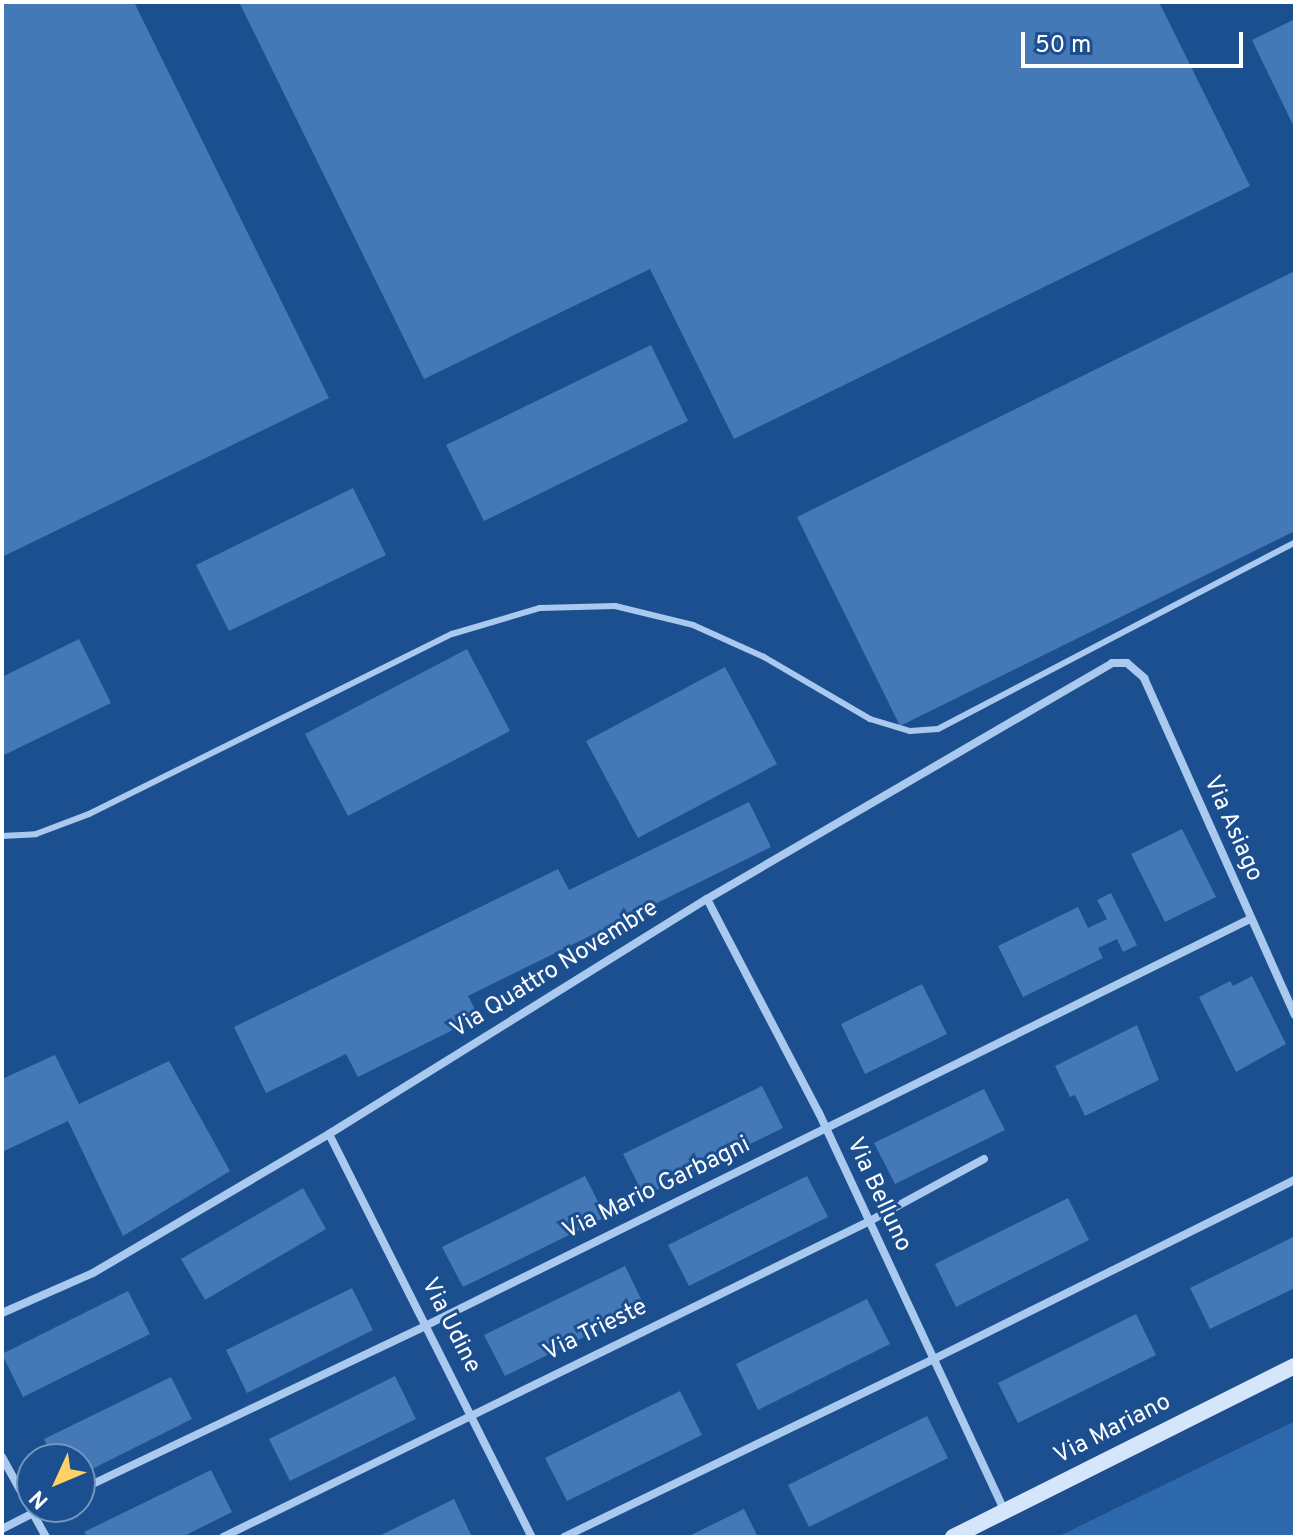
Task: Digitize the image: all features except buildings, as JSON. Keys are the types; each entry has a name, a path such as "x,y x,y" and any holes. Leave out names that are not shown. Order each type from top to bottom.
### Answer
{"street":[{"name":"Via Quattro Novembre","path":"2,1313 93,1273 329,1134 707,899 1104,667 1127,663"},
{"name":"Via Asiago","path":"1127,663 1144,678 1295,1015"},
{"name":"Via Belluno","path":"707,899 826,1129 868,1222 936,1358 1005,1511"},
{"name":"Via Mario Garbagni","path":"96,1482 427,1325 1250,919"},
{"name":"Via Udine","path":"329,1134 532,1537"},
{"name":"Via Trieste","path":"223,1537 868,1222 984,1159"},
{"path":"564,1537 936,1358 1295,1180"},
{"name":"Via Mariano","path":"953,1537 1295,1366"},
{"path":"2,1457 16,1482"}],"lane":[{"path":"2,836 36,834 89,814 452,634 540,608 615,606 693,625 764,657 870,719 910,731 938,729 1295,542"}],"shaded area":[{"path":"1295,1421 1295,1537 1057,1537"}]}
